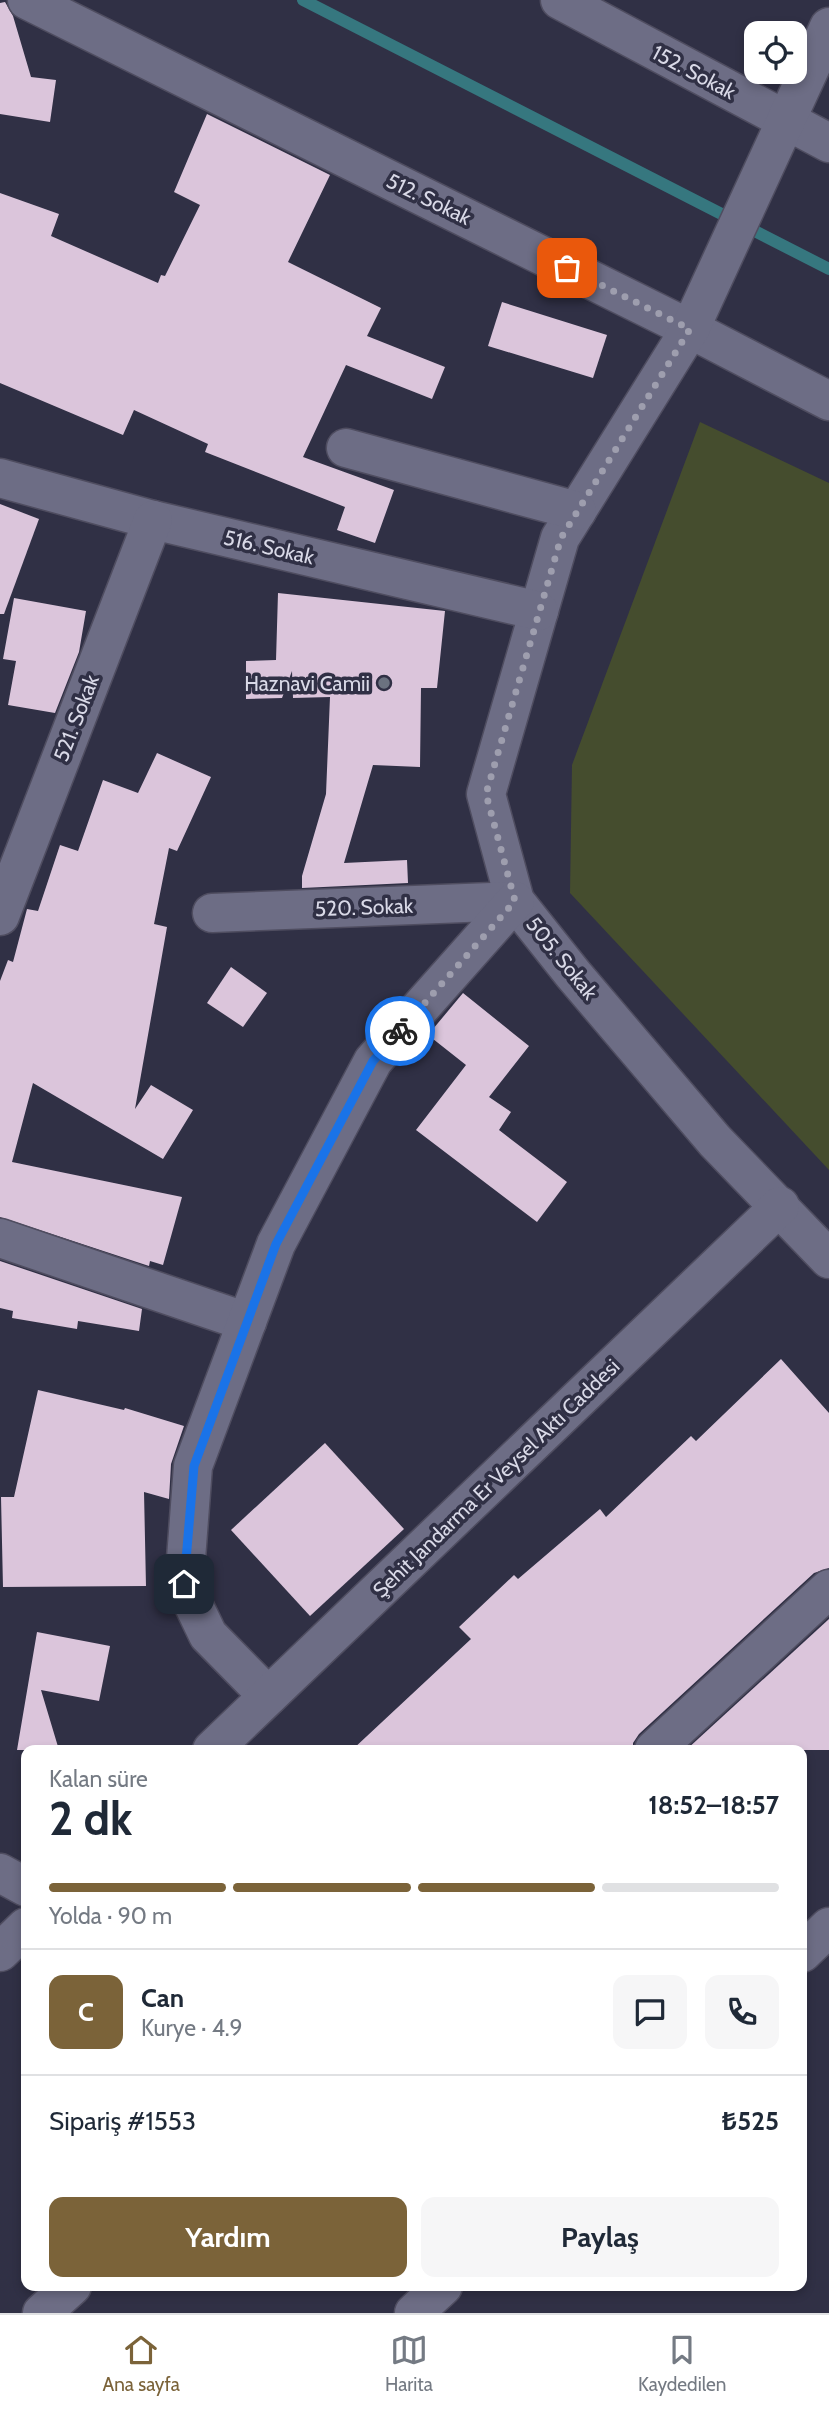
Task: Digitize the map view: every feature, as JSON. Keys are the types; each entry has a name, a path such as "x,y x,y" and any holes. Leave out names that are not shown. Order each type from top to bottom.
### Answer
{"street":[{"name":"512. Sokak","path":"27,0 690,329 829,401"},
{"name":"152. Sokak","path":"559,0 829,144"},
{"name":"505. Sokak","path":"829,27 690,329 561,538 486,794 515,901 573,974 715,1141 829,1259"},
{"path":"346,449 577,511"},
{"name":"516. Sokak","path":"0,478 153,520 539,611"},
{"name":"521. Sokak","path":"0,916 9,866 153,520"},
{"path":"268,1696 208,1634 184,1584 194,1466 276,1244 373,1061 515,901"},
{"name":"520. Sokak","path":"212,913 515,901"},
{"name":"Şehit Jandarma Er Veysel Aktı Caddesi","path":"217,1745 780,1206"},
{"path":"0,1238 247,1322"},
{"path":"659,1745 829,1589"},
{"path":"0,1873 21,1884"},
{"path":"807,1948 829,1927"},
{"path":"0,1952 21,1932"},
{"path":"42,2313 66,2291"},
{"path":"414,2313 438,2291"}],"green space":[{"path":"700,422 829,483 829,1170 570,893 572,765"}],"building":[{"path":"5,2 13,16 31,77 56,80 50,122 0,114 0,3"},
{"path":"207,114 330,175 288,262 381,308 367,336 445,367 432,399 346,365 303,457 394,490 375,543 337,530 345,507 205,452 208,444 134,410 123,435 0,383 0,193 59,214 51,236 158,283 161,275 165,276 200,205 174,192"},
{"path":"502,302 607,335 593,378 488,346"},
{"path":"0,504 39,519 4,614 0,614"},
{"name":"Haznavi Camii","path":"278,593 445,611 437,688 421,688 420,767 373,765 344,863 407,860 408,883 302,888 302,876 326,794 330,697 293,698 292,671 282,698 246,699 246,661 276,660"},
{"path":"14,598 86,611 79,652 55,713 8,705 16,661 3,659"},
{"path":"157,753 211,777 177,851 169,848 154,924 167,927 135,1109 151,1085 193,1110 163,1159 33,1083 12,1162 182,1197 163,1265 150,1261 149,1266 0,1217 0,981 8,960 13,962 27,909 38,911 60,845 78,851 103,780 138,793"},
{"path":"231,967 267,993 243,1027 207,1003"},
{"path":"463,993 529,1046 489,1097 511,1112 499,1130 567,1182 537,1222 416,1130 466,1065 428,1035"},
{"path":"0,1261 142,1309 139,1331 78,1321 77,1329 12,1318 13,1311 0,1308"},
{"path":"781,1359 829,1413 829,1568 814,1573 639,1734 633,1745 357,1745 471,1639 459,1627 514,1575 518,1579 600,1509 606,1517 691,1436 696,1441"},
{"path":"38,1390 124,1410 125,1408 184,1426 171,1464 169,1499 144,1492 146,1586 3,1587 1,1497 14,1497"},
{"path":"325,1443 404,1529 310,1616 231,1530"},
{"path":"829,1619 829,1750 807,1750 807,1745 691,1745"},
{"path":"37,1632 110,1646 99,1701 41,1690 58,1745 21,1745 21,1750 17,1750"}],"waterway":[{"path":"303,0 829,269"}],"way so far":[{"path":"400,1031 515,901 486,794 561,538 690,329 567,268"}],"place":[{"name":"Haznavi Camii","path":"384,683"}],"route":[{"path":"184,1584 194,1466 276,1244 373,1061 400,1031"}]}
